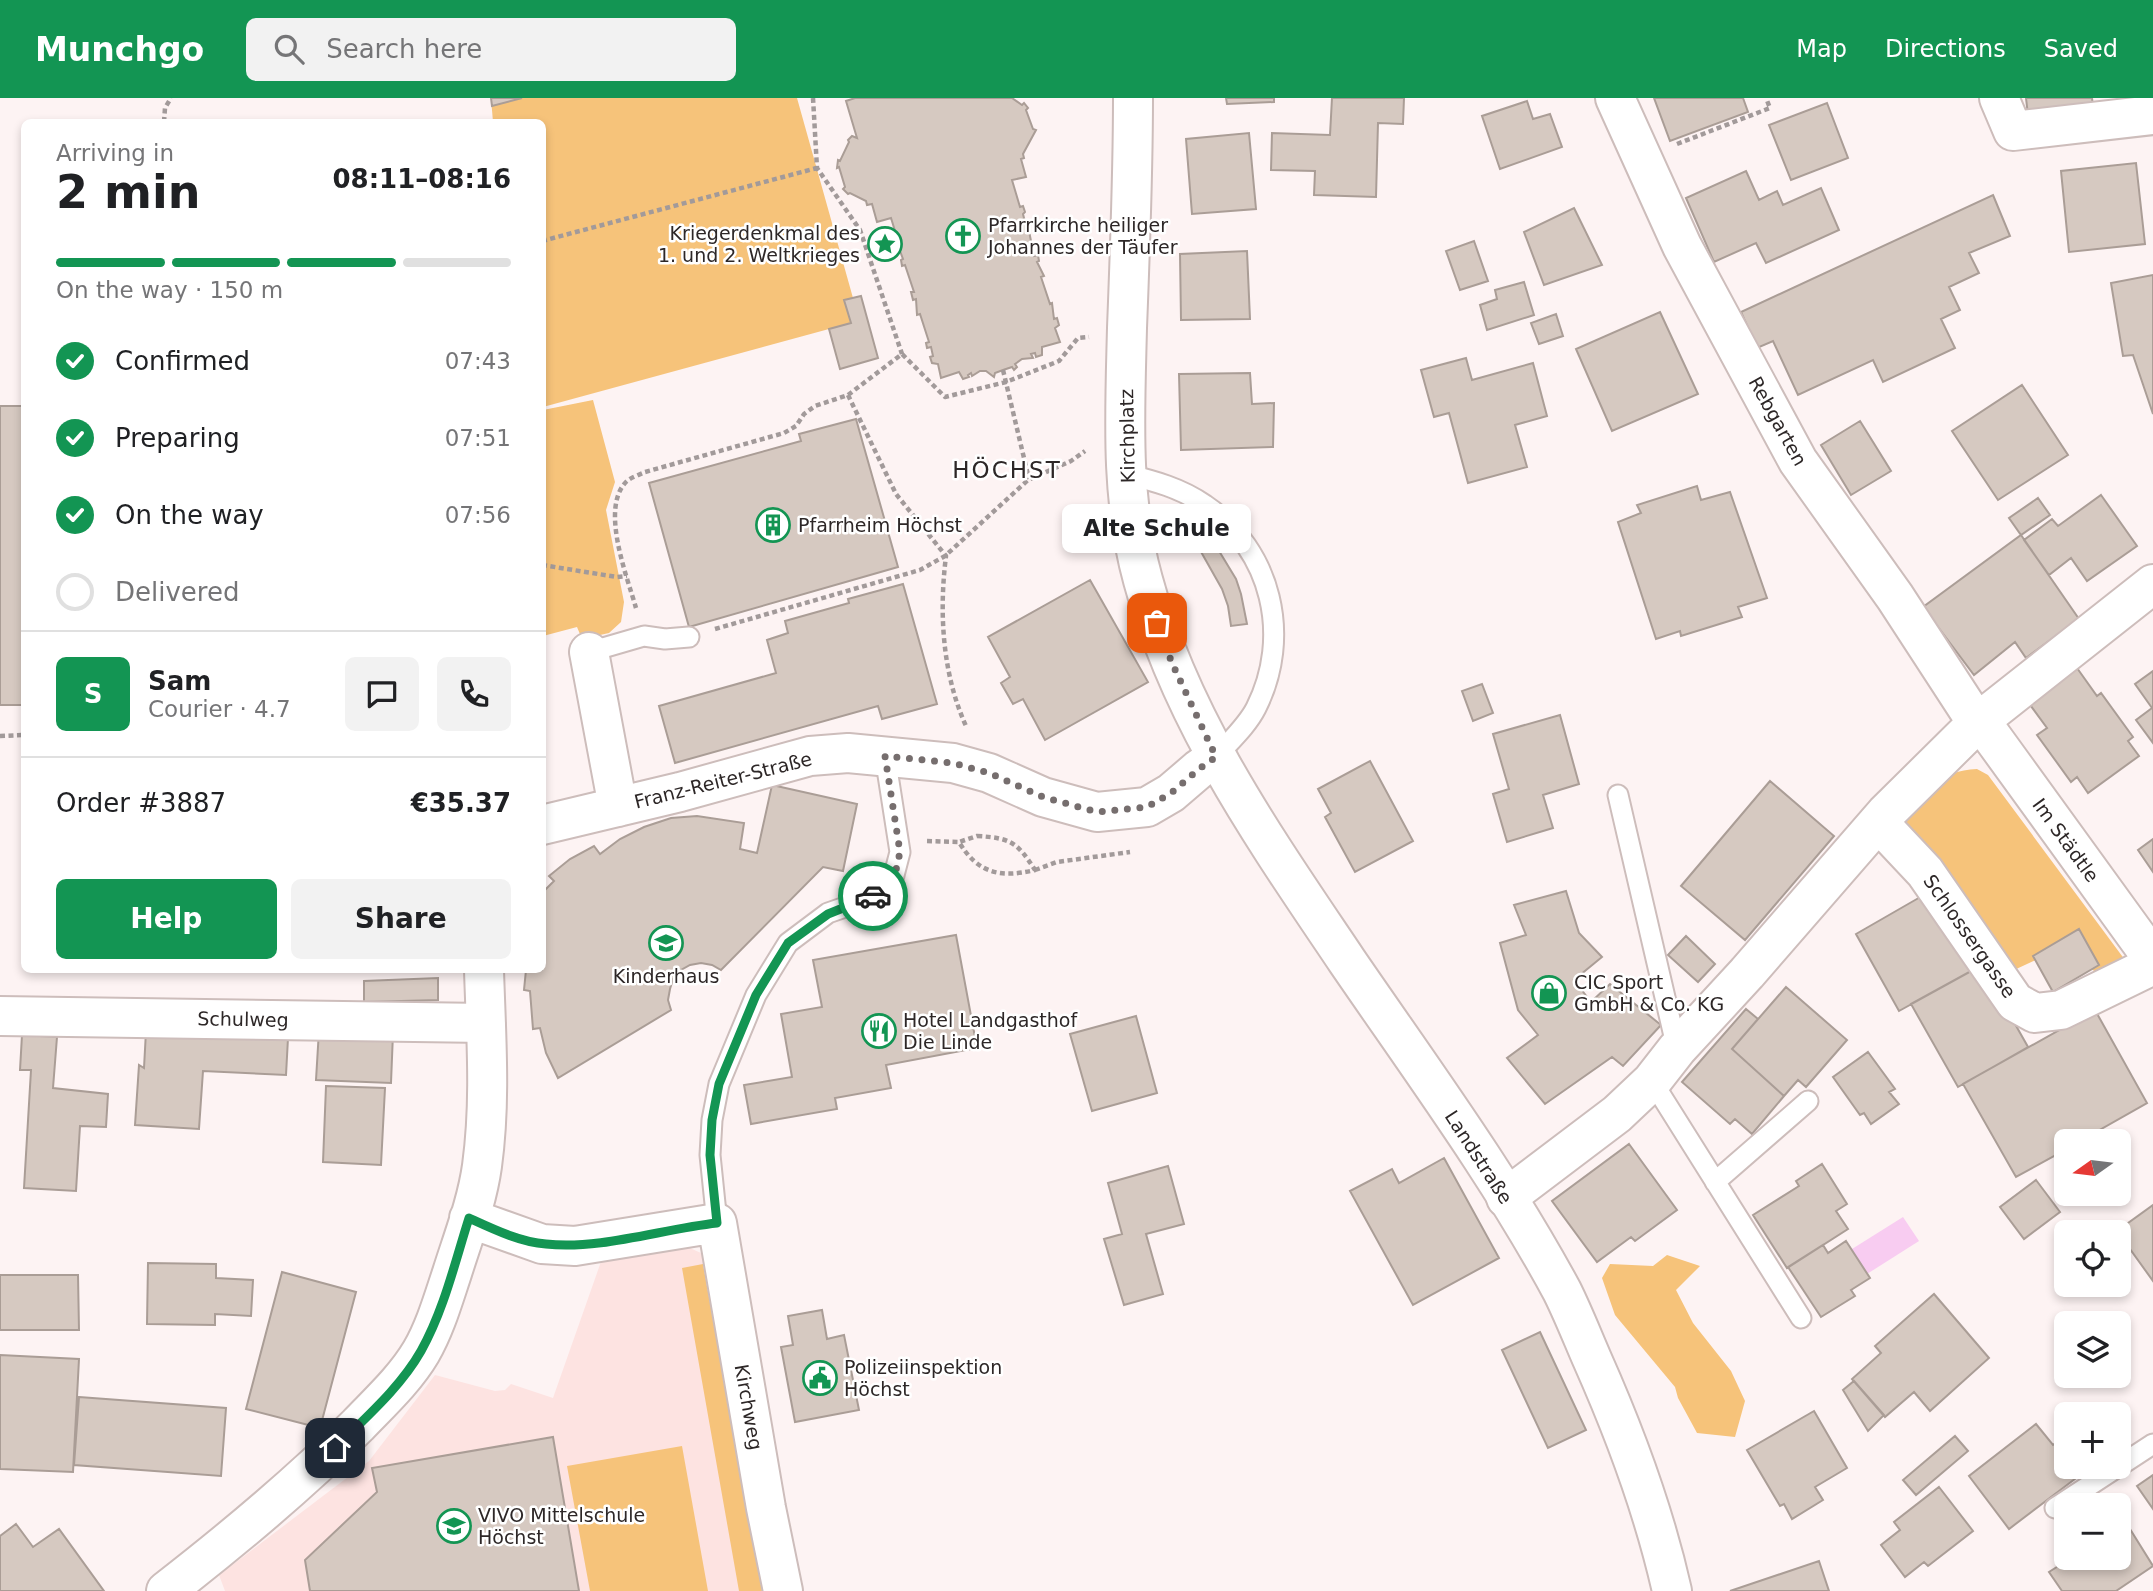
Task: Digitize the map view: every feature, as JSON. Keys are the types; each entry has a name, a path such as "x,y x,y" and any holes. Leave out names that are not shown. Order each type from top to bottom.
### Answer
{"street":[{"name":"Kirchplatz","path":"1133,98 1126,474 1135,545 1143,582 1172,663 1216,757"},
{"name":"Rebgarten","path":"1615,98 1682,246 1798,461 1895,597 1977,723"},
{"path":"1999,98 2013,131 2153,116"},
{"path":"1506,1198 1617,1114 1652,1080 1878,822 1977,723 2153,584"},
{"path":"589,652 618,807"},
{"name":"Im Städtle","path":"1977,723 1990,734 2153,962"},
{"name":"Franz-Reiter-Straße","path":"546,824 810,756 848,753 953,763 989,773 1043,797 1097,812 1147,807 1171,793 1216,757"},
{"name":"Landstraße","path":"1216,757 1299,890 1506,1198 1563,1293 1613,1406 1645,1494 1672,1591"},
{"name":"Schlossergasse","path":"1878,822 1925,872 2015,1002 2035,1013 2060,1010 2153,962"},
{"path":"166,1591 305,1477 403,1377 421,1352 434,1324 482,1169 488,1110 485,973"},
{"name":"Schulweg","path":"0,1016 486,1023"},
{"path":"469,1218 542,1244 575,1246 717,1223"},
{"name":"Kirchweg","path":"717,1223 783,1591"}],"lane":[{"path":"1126,474 1167,485 1205,504 1236,530 1263,575 1274,616 1272,669 1255,710 1216,757"},
{"path":"589,652 644,636 665,639 689,637"},
{"name":"Kirchweg","path":"717,1223 710,1155 712,1120 719,1084 756,995 788,943 828,914 871,898 894,879 900,852 885,756"},
{"path":"1618,795 1677,1049"},
{"path":"1652,1080 1801,1318"},
{"path":"1715,1182 1808,1101"},
{"path":"2078,1493 2153,1444"}],"path":[{"path":"164,119 165,108 171,98"},
{"path":"813,98 817,168 860,230 902,355 944,397 1006,382 1059,361 1078,338 1092,337"},
{"path":"1641,158 1770,108 1766,98"},
{"path":"546,240 817,168"},
{"path":"644,636 616,528 614,507 619,492 628,480 645,472 784,433 796,426 804,414 815,406 848,394 902,355"},
{"path":"1003,370 1029,479"},
{"path":"848,394 896,494 946,556 942,618 947,661 959,709 989,773"},
{"path":"689,637 920,570 946,556 1029,479 1071,461 1089,449"},
{"path":"546,566 617,577 627,576"},
{"path":"0,736 21,735"},
{"path":"927,841 959,842 977,836 1000,838 1020,847 1035,870"},
{"path":"1013,844 1018,836"},
{"path":"959,842 970,860 989,870 1011,875 1057,862 1142,850"}],"shaded area":[{"path":"491,98 797,98 853,298 844,300 851,323 546,406 546,119 493,119"},
{"path":"593,400 615,482 606,510 624,602 621,622 609,633 582,639 577,627 546,635 546,409"},
{"path":"1977,769 1988,775 2125,960 2096,972 2059,949 2012,971 1911,839 1904,820 1935,785 1953,774"},
{"path":"1903,1217 1919,1241 1867,1274 1852,1249"},
{"path":"681,1244 701,1253 708,1266 768,1591 225,1591 219,1575 369,1461 435,1375 495,1391 505,1390 511,1384 553,1398 603,1256"},
{"path":"1667,1255 1700,1266 1676,1290 1693,1323 1731,1371 1745,1401 1735,1437 1697,1433 1675,1387 1615,1315 1602,1278 1610,1264 1653,1266"},
{"path":"703,1264 762,1591 739,1591 682,1268"},
{"path":"682,1446 708,1591 590,1591 567,1466"}],"building":[{"path":"491,98 522,98 492,106"},
{"name":"Pfarrkirche heiliger Johannes der Täufer","path":"855,98 1012,98 1022,105 1024,103 1028,108 1026,110 1033,129 1036,130 1023,154 1024,158 1021,159 1026,177 1012,180 1020,207 1023,206 1025,212 1023,214 1034,256 1038,255 1037,262 1044,276 1041,277 1050,304 1052,303 1054,319 1057,318 1059,325 1055,328 1060,342 1042,347 1042,355 1036,357 1035,353 1031,354 1033,358 1022,359 1015,364 1017,367 1014,370 1012,367 1003,370 995,373 994,377 986,371 980,371 963,379 959,372 941,378 938,364 932,363 930,357 933,356 931,347 927,348 926,343 929,342 920,314 917,315 916,299 913,300 911,292 914,292 905,265 902,266 903,259 896,245 899,244 891,218 877,222 872,204 867,205 866,201 848,194 843,189 845,187 839,167 837,168 838,160 840,161 848,140 852,136 857,138 846,101"},
{"path":"1226,98 1274,98 1274,102 1227,104"},
{"path":"1332,98 1404,98 1403,124 1378,123 1376,197 1314,195 1315,171 1271,170 1272,133 1330,135"},
{"path":"1654,98 1743,98 1748,112 1670,141"},
{"path":"2026,98 2092,98 2093,106 2028,115"},
{"path":"1527,101 1533,119 1550,114 1562,147 1500,169 1482,116"},
{"path":"1827,103 1848,158 1791,180 1769,125"},
{"path":"1249,133 1256,209 1192,214 1186,139"},
{"path":"2136,163 2145,244 2069,252 2061,171"},
{"path":"1746,171 1759,200 1777,191 1783,205 1821,188 1839,230 1766,263 1756,243 1714,262 1686,198"},
{"path":"1993,195 2010,236 1969,253 1979,273 1949,287 1960,310 1941,319 1955,348 1883,382 1873,360 1798,395 1773,341 1757,348 1741,312"},
{"path":"1574,208 1602,265 1544,285 1524,232"},
{"path":"1474,241 1488,281 1460,290 1446,251"},
{"path":"1247,251 1250,319 1181,320 1180,254"},
{"path":"2153,275 2153,414 2133,355 2123,356 2111,283"},
{"path":"1524,282 1534,315 1487,330 1480,305 1497,299 1495,290"},
{"path":"861,296 878,358 840,369 829,329 851,323 844,300"},
{"path":"1660,312 1698,394 1612,431 1576,349"},
{"path":"1556,314 1563,336 1539,344 1531,323"},
{"path":"1466,358 1472,380 1533,363 1547,416 1515,425 1527,467 1468,483 1449,413 1434,417 1421,370"},
{"path":"1250,373 1252,404 1274,403 1273,447 1181,450 1179,374"},
{"path":"2022,385 2068,455 1998,500 1952,431"},
{"path":"0,406 21,406 21,705 0,705"},
{"name":"Pfarrheim Höchst","path":"856,419 898,567 689,627 649,483 801,441 799,434"},
{"path":"1860,421 1891,471 1851,495 1821,445"},
{"path":"1697,486 1701,500 1730,492 1767,598 1738,607 1742,617 1681,636 1680,631 1656,639 1618,522 1641,513 1637,505"},
{"path":"2101,495 2137,546 2087,581 2071,558 2049,575 2024,540 2052,519 2058,526"},
{"path":"2038,498 2050,515 2021,535 2009,518"},
{"path":"2021,535 2079,619 2026,658 2015,642 1974,675 1923,607"},
{"path":"1213,541 1236,579 1247,624 1231,626 1222,589 1200,550"},
{"path":"1090,580 1148,682 1045,740 1023,699 1013,704 1001,683 1010,677 988,637"},
{"path":"903,584 937,704 882,719 878,706 675,763 659,706 776,673 767,640 788,633 785,621 849,603 848,599"},
{"path":"2077,668 2097,696 2101,693 2133,737 2128,741 2139,756 2088,793 2077,777 2071,782 2037,735 2047,728 2028,702"},
{"path":"2153,671 2153,743 2136,720 2152,708 2135,684"},
{"path":"1482,684 1493,713 1473,721 1462,691"},
{"path":"1560,715 1579,784 1543,795 1553,828 1507,842 1493,794 1509,789 1493,734"},
{"path":"1370,761 1413,841 1355,872 1325,817 1331,813 1318,789"},
{"path":"1770,781 1834,836 1745,940 1681,886"},
{"path":"772,785 857,804 843,871 823,867 721,970 701,963 681,970 673,979 670,989 668,1000 671,1010 558,1078 546,1053 540,1028 533,1029 530,991 524,990 526,973 546,973 546,889 554,881 549,876 570,859 594,846 600,854 620,839 671,818 697,816 744,823 740,849 757,853"},
{"path":"2153,839 2153,872 2138,850"},
{"name":"CIC Sport GmbH & Co. KG","path":"1566,891 1579,933 1602,957 1574,980 1591,1002 1610,984 1661,1025 1623,1066 1612,1057 1545,1104 1507,1058 1538,1035 1518,1010 1500,943 1526,935 1514,905"},
{"path":"1929,892 1973,970 1899,1011 1856,934"},
{"path":"2079,929 2099,965 2053,992 2033,956"},
{"name":"Hotel Landgasthof Die Linde","path":"956,935 977,1048 886,1065 891,1088 835,1098 837,1109 751,1124 744,1085 792,1077 781,1014 822,1007 813,960"},
{"path":"1686,936 1715,964 1698,982 1668,955"},
{"path":"1980,962 2028,1047 1958,1087 1911,1004 1973,970"},
{"path":"438,978 438,1000 364,1002 364,981"},
{"path":"1786,987 1847,1040 1806,1087 1798,1080 1784,1096 1732,1049"},
{"path":"1746,1009 1758,1019 1732,1049 1784,1096 1752,1134 1735,1119 1730,1124 1682,1082"},
{"path":"2095,1010 2147,1103 2101,1129 2054,1129 2054,1156 2016,1177 1963,1084"},
{"path":"1136,1016 1157,1093 1092,1111 1070,1034"},
{"path":"319,1030 393,1033 391,1083 316,1080"},
{"path":"146,1031 288,1038 286,1075 203,1071 199,1129 135,1125 139,1065 144,1068"},
{"path":"22,1035 57,1037 53,1088 108,1094 106,1127 80,1126 76,1191 24,1188 31,1070 20,1070"},
{"path":"1868,1052 1895,1089 1889,1092 1899,1104 1871,1124 1864,1113 1860,1115 1833,1077"},
{"path":"326,1086 385,1088 381,1165 323,1162"},
{"path":"1629,1144 1677,1210 1635,1241 1631,1237 1597,1262 1552,1201"},
{"path":"1444,1158 1499,1258 1413,1305 1350,1191 1392,1169 1399,1183"},
{"path":"1822,1164 1847,1204 1836,1211 1848,1229 1787,1268 1753,1215 1799,1186 1796,1181"},
{"path":"1168,1166 1184,1224 1146,1234 1163,1294 1124,1305 1104,1239 1122,1234 1108,1183"},
{"path":"2036,1180 2060,1212 2024,1239 2000,1207"},
{"path":"2153,1205 2153,1281 2131,1250 2131,1221"},
{"path":"1846,1241 1870,1278 1851,1290 1855,1296 1821,1317 1788,1267 1823,1245 1828,1253"},
{"path":"148,1263 216,1264 216,1278 253,1280 251,1316 215,1314 215,1325 147,1324"},
{"path":"282,1272 356,1292 320,1428 246,1409"},
{"path":"0,1275 78,1275 79,1330 0,1330"},
{"path":"1934,1294 1989,1358 1930,1411 1914,1392 1885,1417 1852,1379 1881,1353 1875,1346"},
{"name":"Polizeiinspektion Höchst","path":"822,1310 827,1339 844,1335 859,1410 795,1422 781,1347 793,1345 788,1316"},
{"path":"1540,1332 1586,1430 1548,1448 1502,1350"},
{"path":"0,1355 79,1359 73,1472 0,1469"},
{"path":"1854,1381 1884,1415 1868,1431 1843,1390"},
{"path":"79,1397 226,1408 221,1476 74,1465"},
{"path":"1814,1411 1847,1468 1815,1487 1823,1500 1792,1519 1784,1504 1780,1506 1747,1450"},
{"path":"2036,1424 2054,1444 2054,1479 2075,1479 2009,1529 1969,1476"},
{"path":"1955,1436 1968,1451 1916,1495 1903,1480"},
{"name":"VIVO Mittelschule Höchst","path":"553,1437 579,1591 310,1591 305,1560 377,1492 372,1468"},
{"path":"2153,1475 2153,1509 2137,1486"},
{"path":"1939,1487 1973,1531 1928,1566 1924,1562 1905,1577 1881,1545 1900,1530 1894,1522"},
{"path":"16,1524 33,1547 59,1529 104,1591 0,1591 0,1536"},
{"path":"2131,1531 2153,1566 2116,1591 2062,1591 2049,1572 2054,1569 2131,1570"},
{"path":"1819,1561 1829,1591 1730,1591"}],"way so far":[{"path":"873,896 894,879 900,852 885,756 953,763 989,773 1043,797 1097,812 1147,807 1171,793 1216,757 1172,663 1157,623"}],"place":[{"name":"Pfarrkirche heiliger Johannes der Täufer","path":"963,236"},
{"name":"Kriegerdenkmal des 1. und 2. Weltkrieges","path":"885,244"},
{"name":"Pfarrheim Höchst","path":"773,525"},
{"name":"Alte Schule","path":"1157,623"},
{"name":"Kinderhaus","path":"666,943"},
{"name":"CIC Sport GmbH & Co. KG","path":"1549,993"},
{"name":"Hotel Landgasthof Die Linde","path":"879,1031"},
{"name":"Polizeiinspektion Höchst","path":"820,1378"},
{"name":"VIVO Mittelschule Höchst","path":"454,1526"}],"district":[{"name":"HÖCHST","path":"1007,470"}],"route":[{"path":"335,1448 379,1404 421,1352 434,1324 469,1218 542,1244 575,1246 717,1223 710,1155 712,1120 719,1084 756,995 788,943 828,914 873,896"}]}
